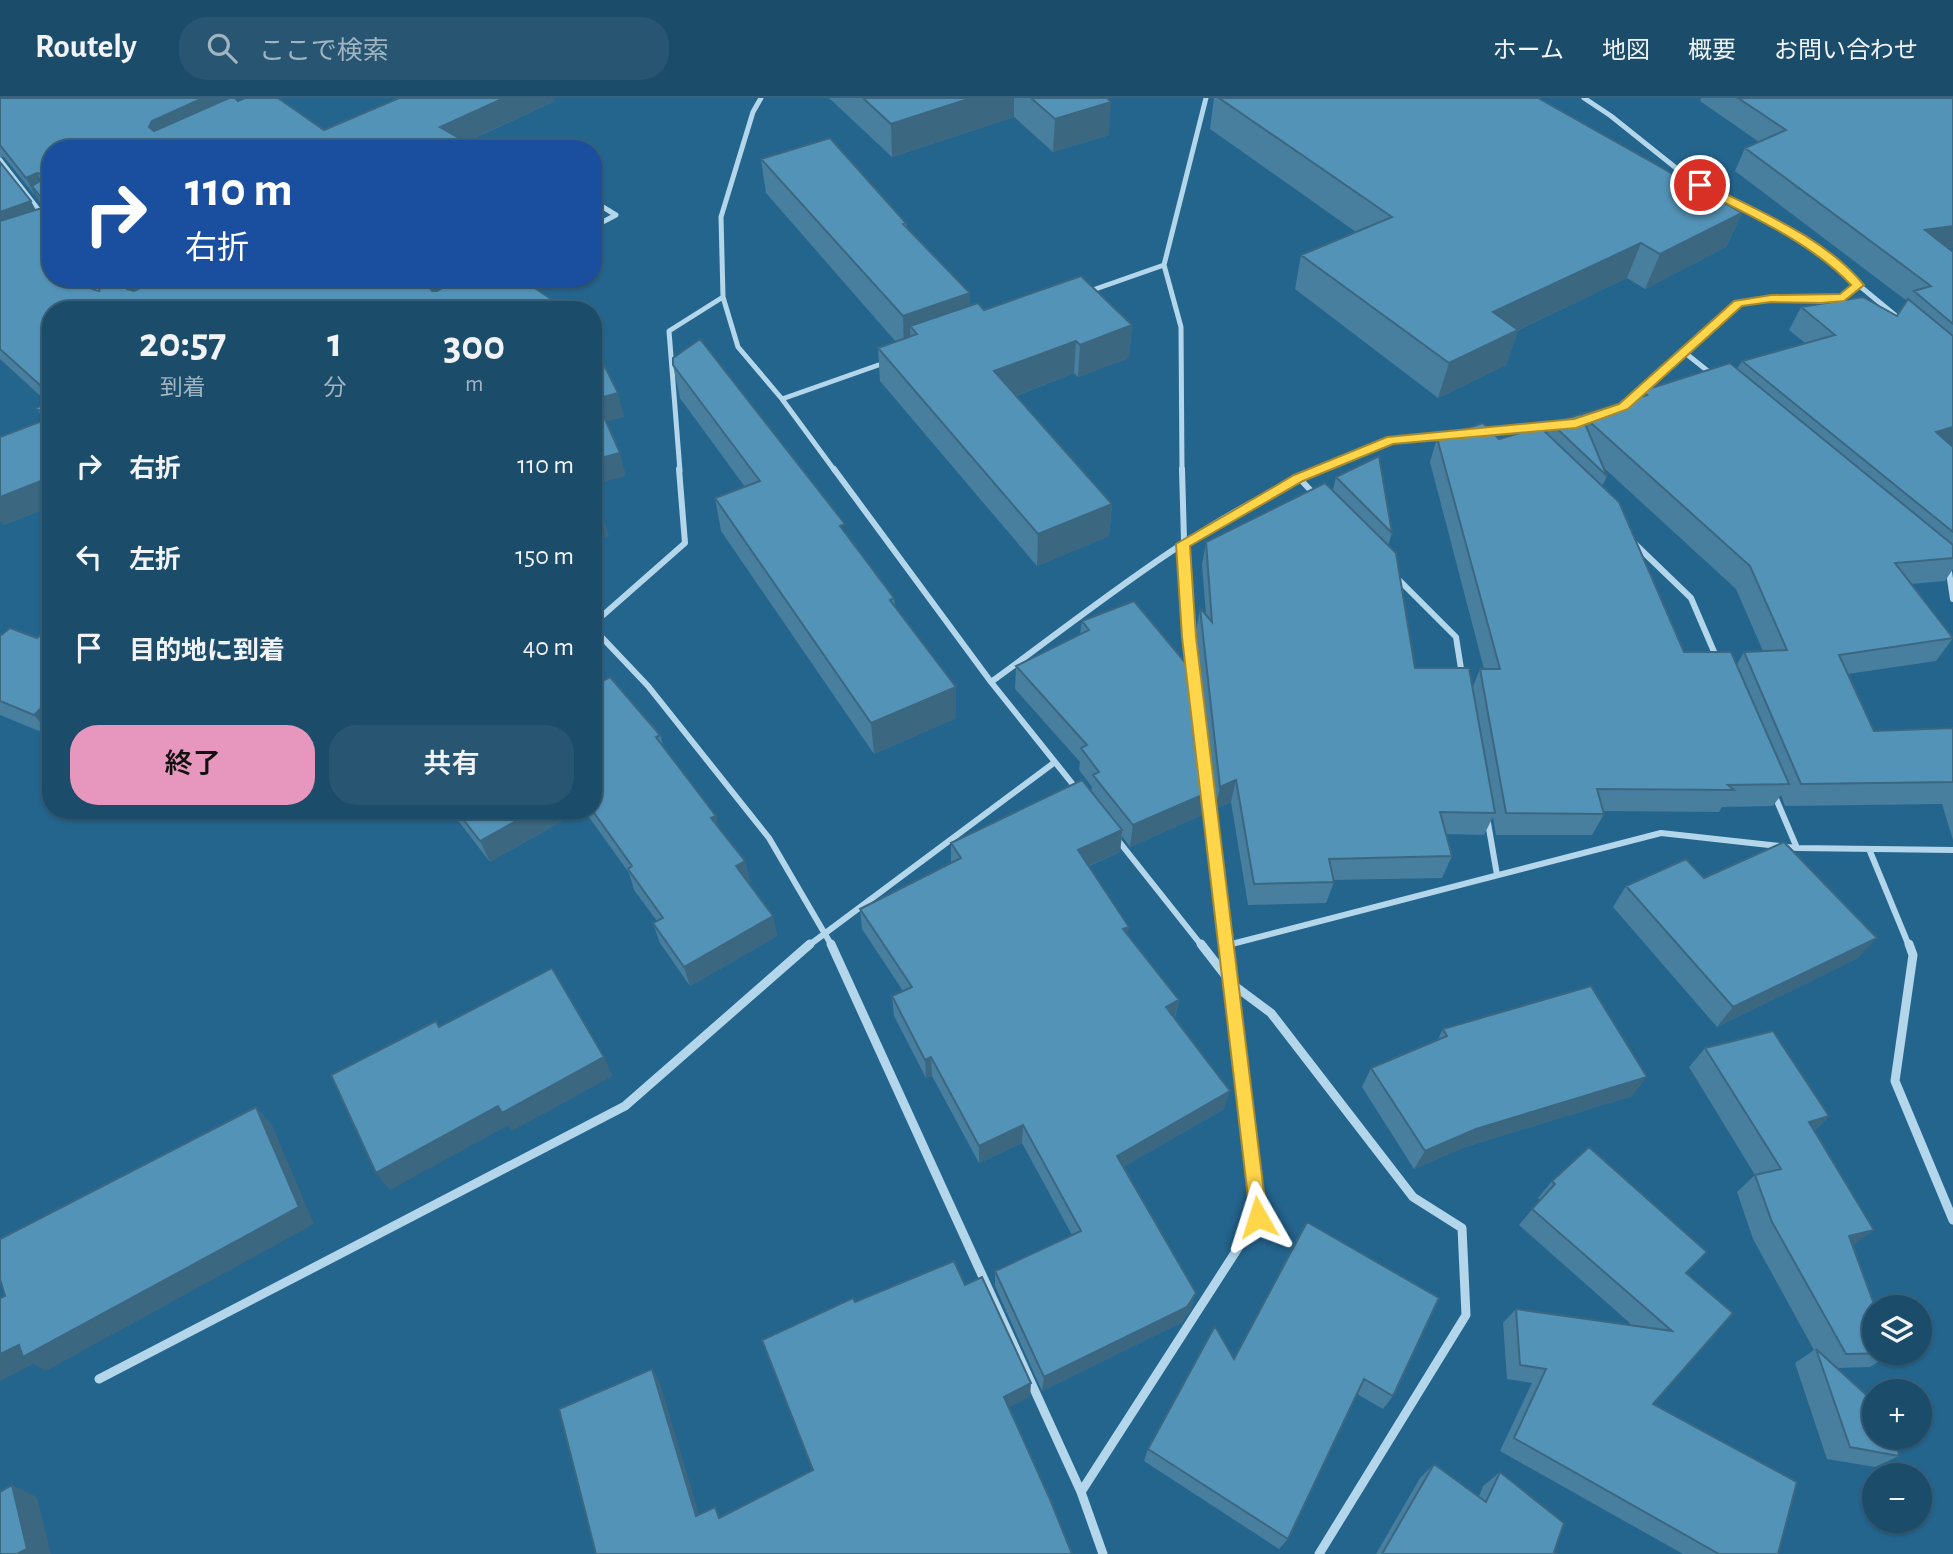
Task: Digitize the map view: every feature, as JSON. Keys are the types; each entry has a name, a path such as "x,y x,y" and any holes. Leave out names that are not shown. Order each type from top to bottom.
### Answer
{"street":[{"path":"761,98 753,112 721,217 723,297 738,347 782,399 991,682 1088,804"},
{"path":"1195,692 1186,612 1183,544 1181,327 1164,265 1206,98"},
{"path":"1584,98 1609,112 1684,175 1717,196 1793,234 1842,268 1900,320"},
{"path":"0,160 42,213"},
{"path":"38,207 42,205"},
{"path":"602,206 616,215 602,223"},
{"path":"1085,293 1164,265"},
{"path":"1623,407 1738,303 1771,299 1821,300 1844,297 1858,285"},
{"path":"602,618 685,543 669,331 723,297"},
{"path":"1684,352 1716,378"},
{"path":"782,399 901,358"},
{"path":"1473,432 1564,425"},
{"path":"1516,429 1526,438"},
{"path":"991,682 1183,544 1298,478 1391,440 1459,434"},
{"path":"1298,478 1318,498"},
{"path":"1623,532 1691,598 1723,673"},
{"path":"1938,564 1949,572 1953,599"},
{"path":"1387,568 1456,637 1465,690"},
{"path":"602,636 648,686 769,838 825,931 1081,1492 1103,1554"},
{"path":"99,1379 625,1106 825,931 1055,762"},
{"path":"1081,1492 1258,1217 1206,786"},
{"path":"1771,786 1797,848"},
{"path":"1486,809 1497,875"},
{"path":"1224,946 1661,833 1797,848 1953,850"},
{"path":"1114,836 1232,985 1271,1013 1413,1197 1462,1228 1466,1315 1319,1554"},
{"path":"1869,849 1913,955 1895,1081 1953,1220"}],"building":[{"path":"0,98 203,98 152,121 149,127 154,131 229,98 238,101 245,98 278,98 324,130 399,98 504,98 440,127 462,140 42,140 42,174 37,173 26,178 0,145"},
{"path":"863,98 971,98 891,124"},
{"path":"1031,98 1107,98 1111,102 1055,119"},
{"path":"1219,98 1538,98 1742,213 1660,254 1641,243 1493,312 1518,330 1449,363 1301,255 1392,217"},
{"path":"1738,98 1953,98 1953,226 1925,230 1953,252 1953,324 1914,291 1931,286 1745,148 1786,130"},
{"path":"830,138 906,223 903,224 970,293 903,316 761,159"},
{"path":"0,162 31,201 0,212"},
{"path":"42,180 42,199 32,186"},
{"path":"42,208 42,287 91,287 99,291 100,287 128,287 134,291 142,287 429,287 432,291 437,291 444,287 533,287 554,301 42,301 42,387 0,349 0,221"},
{"path":"1081,276 1132,325 1080,345 1076,341 994,371 1112,504 1038,534 878,348 917,334 910,326 978,303 984,310"},
{"path":"1863,297 1897,316 1908,299 1953,336 1953,427 1936,432 1953,447 1953,532 1742,361 1835,335 1801,307"},
{"path":"700,339 845,524 840,526 894,598 890,600 956,687 871,723 715,498 760,481 673,365 673,358"},
{"path":"602,361 618,393 602,397"},
{"path":"1730,363 1953,545 1953,558 1895,563 1953,638 1839,655 1874,731 1953,728 1953,782 1801,784 1744,652 1787,650 1750,566 1581,414 1647,395 1642,391"},
{"path":"602,412 620,453 602,458"},
{"path":"1581,414 1607,476 1551,423"},
{"path":"42,421 42,481 0,497 0,437"},
{"path":"1483,423 1499,439 1540,427 1619,502 1684,652 1731,652 1789,784 1728,785 1734,790 1597,789 1604,814 1506,813 1480,669 1500,669 1437,438"},
{"path":"1379,456 1392,533 1336,477"},
{"path":"1325,483 1396,553 1415,668 1469,668 1495,813 1440,812 1452,856 1329,859 1334,882 1254,884 1236,780 1220,787 1200,608 1212,622 1206,542"},
{"path":"1134,601 1194,673 1209,792 1133,825 1093,775 1099,772 1081,748 1087,745 1016,666 1089,630 1082,621"},
{"path":"10,628 37,638 42,633 42,707 34,715 0,701 0,636"},
{"path":"610,677 660,735 656,737 716,816 711,818 745,861 736,866 773,916 684,967 653,923 663,918 628,869 632,866 598,819 602,819 602,681"},
{"path":"1082,780 1122,830 1078,850 1129,927 1123,929 1179,1000 1166,1007 1230,1091 1117,1156 1196,1293 1187,1307 1044,1377 995,1271 1081,1231 1023,1125 979,1146 931,1057 925,1060 892,996 912,987 860,909 961,858 951,843"},
{"path":"463,819 520,819 480,841"},
{"path":"1784,842 1877,938 1733,1007 1626,886 1686,859 1704,878"},
{"path":"552,968 604,1057 502,1113 498,1106 376,1173 331,1075 436,1021 439,1027"},
{"path":"1591,986 1647,1077 1476,1129 1425,1151 1371,1068 1447,1036 1443,1029"},
{"path":"1773,1031 1829,1116 1809,1122 1874,1230 1849,1236 1871,1295 1862,1295 1862,1354 1846,1354 1772,1222 1755,1175 1781,1169 1705,1048"},
{"path":"256,1107 299,1207 23,1357 19,1345 0,1354 0,1298 5,1296 0,1279 0,1239"},
{"path":"1589,1147 1707,1252 1686,1273 1733,1313 1653,1404 1797,1482 1778,1554 1719,1554 1514,1438 1546,1369 1520,1365 1516,1309 1672,1331 1532,1209 1555,1184 1552,1181"},
{"path":"1307,1222 1439,1298 1393,1396 1364,1379 1288,1539 1148,1449 1215,1326 1234,1359"},
{"path":"954,1261 965,1285 982,1277 1031,1383 1004,1397 1072,1554 596,1554 559,1409 652,1369 696,1516 715,1507 719,1518 813,1470 762,1340 853,1298 855,1302"},
{"path":"1816,1349 1862,1391 1862,1449 1898,1449 1899,1456 1850,1447"},
{"path":"1434,1464 1486,1502 1500,1472 1564,1523 1554,1552 1557,1554 1382,1554"},
{"path":"12,1485 27,1549 17,1554 0,1554 0,1492"}],"route":[{"path":"1258,1217 1186,612 1183,544 1298,478 1391,440 1576,424 1623,407 1738,303 1771,299 1821,300 1844,297 1858,285 1842,268 1793,234 1700,185"}]}
